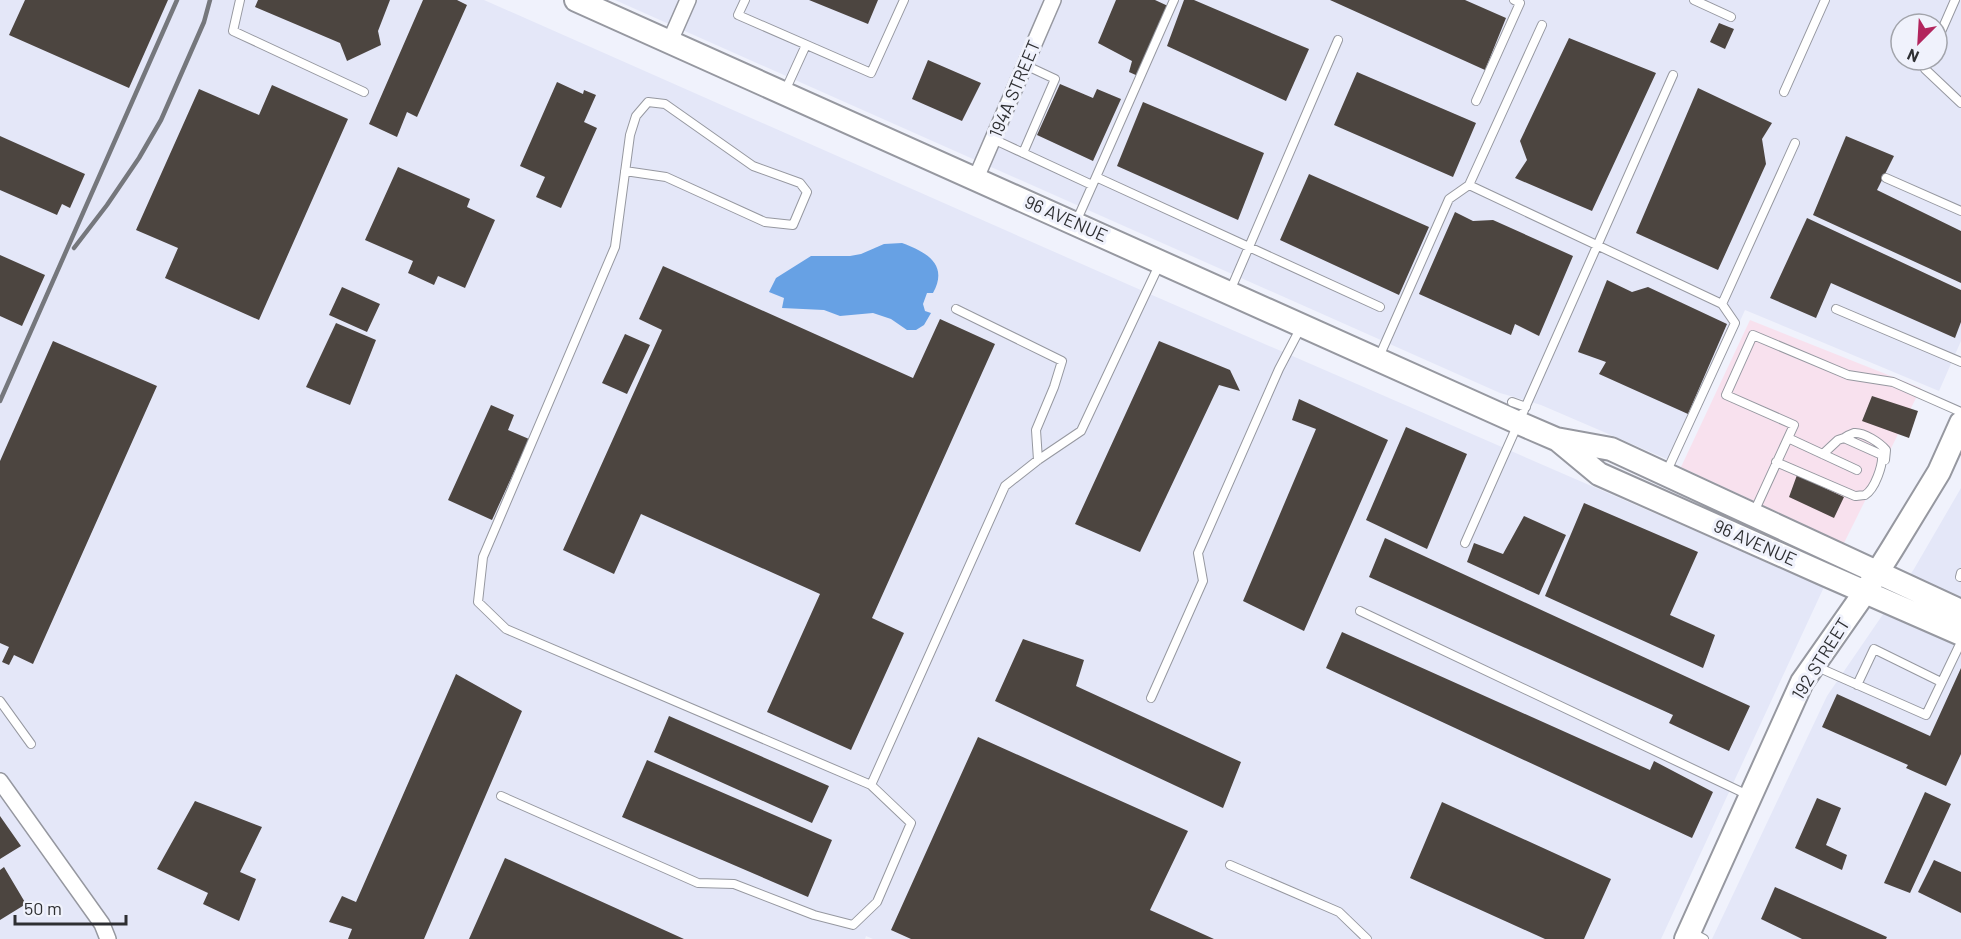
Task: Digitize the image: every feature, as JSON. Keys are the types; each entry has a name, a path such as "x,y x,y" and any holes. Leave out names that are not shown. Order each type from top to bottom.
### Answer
{"main road":[{"name":"96 AVENUE","path":"576,0 1377,360 1519,411 1599,474 1961,634"},
{"name":"192 STREET","path":"1693,936 1751,796 1802,682 1865,592 1939,472 1961,423"},
{"name":"96 AVENUE","path":"1556,439 1611,449 1961,611"}],"street":[{"path":"670,41 688,0"},
{"name":"194A STREET","path":"976,178 1053,0"},
{"path":"0,782 102,924 108,939"}],"lane":[{"path":"240,0 233,31 364,92"},
{"path":"745,0 738,15 871,73 904,0"},
{"path":"1076,224 1174,0"},
{"path":"1476,101 1520,3 1514,0"},
{"path":"1694,0 1731,17"},
{"path":"1784,92 1825,0"},
{"path":"1377,360 1449,199 1469,185 1542,25"},
{"path":"1229,293 1338,40"},
{"path":"785,93 806,45"},
{"path":"1023,153 1054,79 1025,65"},
{"path":"1928,72 1961,102"},
{"path":"1466,543 1519,411 1598,245 1674,75"},
{"path":"501,796 698,883 734,885 814,915 853,925 877,902 911,823 871,785 506,629 478,602 483,557 615,247 625,171 630,135 636,116 648,102 665,104 753,166 800,183 807,192 793,225 765,222 666,177 625,171"},
{"path":"993,139 1249,248 1380,308"},
{"path":"1722,304 1795,143"},
{"path":"1886,178 1961,211"},
{"path":"1469,185 1722,304 1735,323 1666,474"},
{"path":"871,785 1005,486 1038,459 1081,431 1161,262"},
{"path":"956,309 1062,361 1036,430 1038,459"},
{"path":"1836,309 1961,362"},
{"path":"1151,699 1203,581 1198,553 1279,369 1302,326"},
{"path":"1753,515 1794,425 1726,395 1754,335 1848,375 1893,382 1961,412"},
{"path":"1788,438 1857,470"},
{"path":"1776,462 1855,496 1865,495 1870,490 1883,463 1882,455 1844,438 1838,440 1823,454"},
{"path":"1360,611 1751,796"},
{"path":"1814,665 1926,715 1961,642"},
{"path":"1857,685 1874,649 1941,682"},
{"path":"0,701 31,744"},
{"path":"1230,865 1340,912 1367,939"}],"shaded area":[{"path":"0,0 484,0 1152,295 1824,587 1661,939 873,939 866,936 865,939 0,939"},
{"path":"615,0 1961,0 1961,341 1939,391 1745,310 1676,463 1541,405 1500,393"},
{"path":"1750,320 1921,388 1844,543 1681,467"},
{"path":"1961,488 1961,939 1712,939 1827,696 1914,569"}],"water":[{"path":"902,243 927,255 937,267 937,283 933,293 927,293 923,304 925,311 931,313 924,325 916,330 907,330 891,319 873,313 840,316 824,310 782,308 784,298 769,292 776,278 811,256 850,256 884,244"}],"building":[{"path":"25,0 168,0 129,88 9,35"},
{"path":"258,0 390,0 378,31 381,45 347,61 340,43 255,7"},
{"path":"423,0 457,0 467,5 417,117 407,112 397,137 369,124"},
{"path":"809,0 878,0 868,24"},
{"path":"1116,0 1155,0 1168,6 1138,76 1129,72 1132,61 1098,43"},
{"path":"1184,0 1194,0 1309,49 1286,101 1167,46"},
{"path":"1330,0 1465,0 1506,18 1485,70"},
{"path":"1719,23 1734,29 1725,49 1710,42"},
{"path":"1569,38 1656,73 1592,211 1515,178 1527,160 1520,141"},
{"path":"928,60 981,83 962,121 912,99"},
{"path":"1357,72 1476,123 1453,177 1334,125"},
{"path":"557,82 583,94 584,90 596,95 584,122 597,128 561,208 536,197 545,177 520,166"},
{"path":"1060,84 1093,98 1097,89 1121,99 1093,161 1037,135"},
{"path":"272,85 348,119 259,320 165,278 178,248 136,230 199,89 259,115"},
{"path":"1698,88 1772,123 1762,139 1766,164 1718,270 1636,233"},
{"path":"1143,102 1264,153 1238,220 1117,166"},
{"path":"0,136 85,174 70,208 62,204 57,215 0,190"},
{"path":"1846,136 1894,156 1877,190 1961,231 1961,283 1813,215"},
{"path":"398,167 470,199 467,207 495,220 465,288 438,276 434,285 408,273 413,261 365,240"},
{"path":"1309,174 1429,227 1399,295 1280,240"},
{"path":"1455,212 1473,221 1493,220 1573,256 1539,336 1515,324 1511,335 1419,294"},
{"path":"1807,218 1961,290 1961,322 1955,338 1831,283 1816,318 1770,298"},
{"path":"0,255 45,275 22,326 0,316"},
{"path":"663,266 913,378 940,319 995,344 872,618 904,633 851,750 767,712 820,594 641,514 614,574 563,550 662,330 639,319"},
{"path":"1607,280 1632,292 1648,287 1727,324 1688,414 1599,374 1606,362 1578,352"},
{"path":"342,287 380,304 367,332 329,315"},
{"path":"336,323 376,340 350,405 306,387"},
{"path":"625,334 650,345 627,394 602,383"},
{"path":"53,341 157,386 33,664 14,655 9,665 2,662 9,647 0,643 0,461"},
{"path":"1159,341 1230,370 1240,391 1219,385 1140,552 1075,524"},
{"path":"1872,396 1918,411 1909,438 1862,421"},
{"path":"1299,399 1388,440 1304,631 1243,601 1316,429 1292,420"},
{"path":"491,405 514,415 508,430 529,439 492,520 448,500"},
{"path":"1406,427 1467,454 1427,549 1366,520"},
{"path":"1797,475 1844,497 1834,518 1789,497"},
{"path":"1584,503 1698,552 1670,615 1715,635 1703,668 1545,596"},
{"path":"1524,516 1566,535 1539,595 1467,562 1474,543 1503,554"},
{"path":"1385,538 1750,706 1729,751 1669,723 1673,715 1369,577"},
{"path":"1342,632 1650,770 1654,761 1713,792 1692,838 1326,668"},
{"path":"1023,639 1084,660 1076,686 1241,762 1223,808 995,701"},
{"path":"1961,668 1961,754 1946,786 1906,768 1908,765 1822,727 1837,694 1930,736"},
{"path":"456,674 522,711 424,939 348,939 352,929 329,922 342,896 356,902"},
{"path":"669,716 829,786 812,823 654,752"},
{"path":"978,737 1188,831 1150,910 1214,939 911,939 891,930"},
{"path":"647,760 832,840 808,897 622,817"},
{"path":"1925,792 1951,804 1910,893 1884,883"},
{"path":"1817,798 1841,808 1826,845 1847,855 1842,870 1795,848"},
{"path":"195,801 262,827 240,872 256,879 239,921 203,904 208,893 157,869"},
{"path":"1442,802 1611,879 1584,939 1545,939 1410,878"},
{"path":"0,816 21,846 0,859"},
{"path":"505,858 684,939 469,939"},
{"path":"1934,860 1961,872 1961,913 1918,892"},
{"path":"4,867 26,904 0,920 0,870"},
{"path":"1775,887 1887,937 1886,939 1802,939 1761,919"}],"railway":[{"path":"0,401 177,0"},
{"path":"74,248 139,158 161,120 204,22 210,0"}]}
